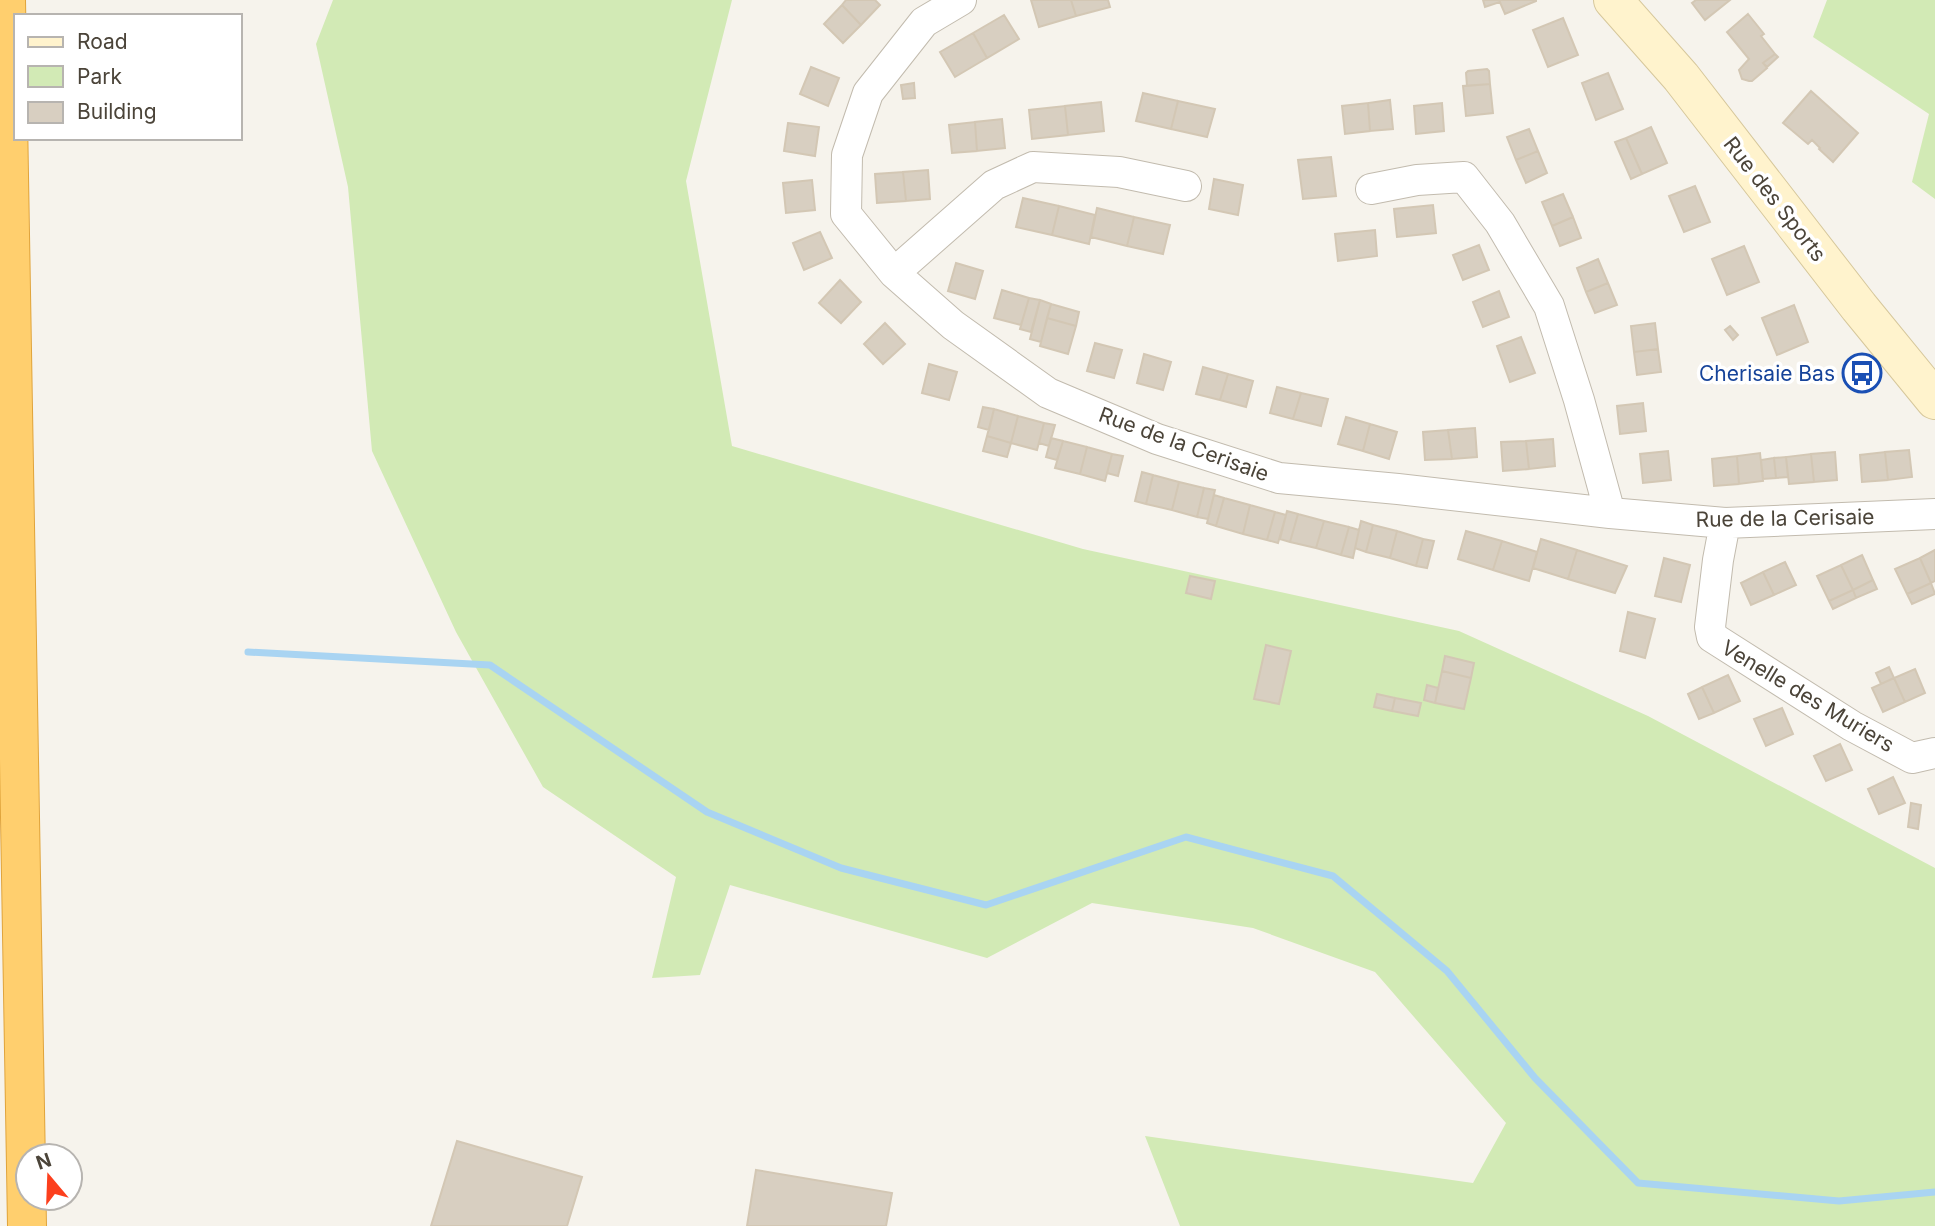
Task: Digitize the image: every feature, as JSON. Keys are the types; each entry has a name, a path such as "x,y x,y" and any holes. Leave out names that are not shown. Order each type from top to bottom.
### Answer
{"highway":[{"path":"6,0 27,1226"}],"street":[{"name":"Rue de la Cerisaie","path":"961,0 924,22 867,93 846,155 846,214 894,273 953,325 1048,393 1157,439 1279,478 1725,523 1935,514"},
{"name":"Rue des Sports","path":"1613,0 1681,77 1859,307 1935,400"},
{"path":"894,273 994,185 1033,167 1119,172 1186,186"},
{"path":"1371,188 1417,180 1464,177 1500,223 1549,306 1579,400 1610,513"},
{"name":"Venelle des Muriers","path":"1725,523 1710,627 1712,637 1852,726 1913,758 1935,753"}],"green space":[{"path":"333,0 732,0 686,181 732,446 1083,549 1459,631 1648,716 1935,868 1935,1226 1180,1226 1145,1136 1473,1183 1506,1123 1375,972 1253,928 1092,903 987,958 730,885 700,975 652,978 676,877 543,787 456,632 372,451 348,187 316,44"},
{"path":"1827,0 1935,0 1935,199 1912,182 1929,114 1813,37"}],"building":[{"path":"846,0 875,0 880,5 861,25 842,5"},
{"path":"1031,0 1071,0 1076,16 1039,27"},
{"path":"1071,0 1108,0 1110,7 1076,16"},
{"path":"1483,0 1499,0 1500,2 1485,7"},
{"path":"1499,0 1536,0 1536,1 1505,14"},
{"path":"1696,0 1730,0 1705,20 1692,3"},
{"path":"842,5 861,25 843,43 824,24"},
{"path":"1748,14 1775,54 1763,63 1767,68 1752,81 1742,79 1739,70 1749,59 1727,32"},
{"path":"1004,15 1019,39 987,58 973,33"},
{"path":"1563,18 1578,55 1548,67 1533,30"},
{"path":"973,33 987,58 955,77 940,52"},
{"path":"1775,54 1778,57 1767,67 1763,63"},
{"path":"811,67 839,78 828,106 800,94"},
{"path":"1487,69 1490,84 1467,86 1468,71"},
{"path":"1608,73 1623,109 1596,120 1582,83"},
{"path":"914,83 915,98 903,99 901,85"},
{"path":"1490,84 1493,113 1466,116 1463,86"},
{"path":"1811,91 1858,133 1833,162 1812,140 1808,144 1783,123"},
{"path":"1143,93 1178,101 1171,129 1136,121"},
{"path":"1390,100 1393,129 1370,131 1368,103"},
{"path":"1178,101 1215,109 1207,137 1171,129"},
{"path":"1101,102 1104,131 1068,135 1065,106"},
{"path":"1368,103 1370,131 1345,134 1342,106"},
{"path":"1442,103 1444,131 1416,134 1414,106"},
{"path":"1065,106 1068,135 1032,139 1029,110"},
{"path":"1002,119 1005,148 977,151 975,122"},
{"path":"975,122 977,151 952,153 949,125"},
{"path":"788,123 819,127 815,156 784,151"},
{"path":"1651,127 1667,163 1642,174 1626,138"},
{"path":"1529,129 1538,151 1516,160 1507,137"},
{"path":"1626,138 1642,174 1631,179 1615,142"},
{"path":"1538,151 1547,173 1526,183 1516,160"},
{"path":"1331,157 1336,196 1303,199 1298,160"},
{"path":"928,170 930,199 906,201 903,172"},
{"path":"903,172 906,201 877,203 875,174"},
{"path":"1214,179 1243,185 1238,215 1209,209"},
{"path":"812,180 815,210 786,213 783,183"},
{"path":"1695,186 1710,222 1684,232 1669,196"},
{"path":"1563,194 1573,217 1552,226 1542,202"},
{"path":"1023,198 1059,206 1052,235 1016,227"},
{"path":"1433,205 1436,233 1397,237 1394,209"},
{"path":"1059,206 1095,215 1089,244 1052,235"},
{"path":"1097,208 1134,217 1127,246 1091,237"},
{"path":"1134,217 1170,225 1163,254 1127,246"},
{"path":"1573,217 1581,238 1560,246 1552,226"},
{"path":"1375,230 1377,256 1338,261 1335,234"},
{"path":"820,232 832,258 804,270 793,243"},
{"path":"1479,245 1489,270 1463,280 1453,255"},
{"path":"1744,246 1759,282 1727,295 1712,259"},
{"path":"1598,259 1608,283 1586,292 1577,268"},
{"path":"956,263 983,271 975,299 948,291"},
{"path":"840,280 861,302 841,323 819,303"},
{"path":"1608,283 1617,305 1595,313 1586,292"},
{"path":"1002,290 1029,298 1021,325 994,318"},
{"path":"1499,291 1509,317 1483,327 1473,302"},
{"path":"1029,298 1040,300 1031,332 1020,329"},
{"path":"1040,300 1051,304 1041,342 1030,339"},
{"path":"1051,304 1079,312 1076,326 1047,318"},
{"path":"1794,305 1808,342 1777,355 1762,318"},
{"path":"1047,318 1076,326 1068,354 1040,346"},
{"path":"885,323 905,344 883,364 864,344"},
{"path":"1655,323 1658,349 1634,352 1631,326"},
{"path":"1730,326 1738,335 1733,340 1725,330"},
{"path":"1521,337 1535,373 1510,382 1497,346"},
{"path":"1095,343 1122,350 1114,378 1087,371"},
{"path":"1658,349 1661,372 1637,375 1634,352"},
{"path":"1144,354 1171,362 1163,390 1137,383"},
{"path":"929,364 957,372 949,400 922,393"},
{"path":"1203,367 1228,374 1220,400 1196,394"},
{"path":"1228,374 1253,381 1246,407 1220,400"},
{"path":"1277,387 1301,393 1293,419 1270,413"},
{"path":"1301,393 1328,399 1321,426 1293,419"},
{"path":"1643,403 1646,431 1620,434 1617,406"},
{"path":"983,407 994,409 989,430 978,427"},
{"path":"994,409 1018,416 1011,443 987,436"},
{"path":"1018,416 1044,423 1037,450 1011,443"},
{"path":"1346,417 1370,424 1363,451 1338,444"},
{"path":"1044,423 1055,425 1049,446 1039,443"},
{"path":"1370,424 1397,432 1389,459 1363,451"},
{"path":"1475,428 1477,457 1452,459 1448,430"},
{"path":"1448,430 1452,459 1425,460 1423,432"},
{"path":"987,436 1011,443 1007,457 983,451"},
{"path":"1051,438 1063,441 1057,460 1046,457"},
{"path":"1553,439 1555,466 1529,469 1526,441"},
{"path":"1063,441 1087,447 1080,474 1055,468"},
{"path":"1526,441 1529,469 1503,471 1501,442"},
{"path":"1087,447 1112,454 1105,481 1080,474"},
{"path":"1909,450 1912,477 1888,480 1885,452"},
{"path":"1668,451 1671,480 1643,483 1640,454"},
{"path":"1835,452 1837,480 1814,482 1811,454"},
{"path":"1885,452 1888,480 1862,482 1860,455"},
{"path":"1760,453 1763,481 1739,484 1737,456"},
{"path":"1112,454 1123,456 1118,476 1107,473"},
{"path":"1811,454 1814,482 1789,484 1786,457"},
{"path":"1737,456 1739,484 1714,486 1712,459"},
{"path":"1786,457 1788,477 1776,478 1774,458"},
{"path":"1774,458 1776,478 1763,479 1761,460"},
{"path":"1142,472 1153,475 1146,504 1135,501"},
{"path":"1153,475 1179,482 1172,510 1146,504"},
{"path":"1179,482 1204,488 1197,517 1172,510"},
{"path":"1204,488 1215,490 1208,519 1197,517"},
{"path":"1214,495 1224,498 1216,526 1207,523"},
{"path":"1224,498 1250,505 1243,534 1216,526"},
{"path":"1250,505 1275,512 1267,540 1243,534"},
{"path":"1287,511 1298,514 1290,542 1280,539"},
{"path":"1275,512 1286,515 1278,543 1267,540"},
{"path":"1298,514 1324,521 1316,548 1290,542"},
{"path":"1324,521 1349,527 1341,555 1316,548"},
{"path":"1361,521 1373,525 1366,552 1355,548"},
{"path":"1373,525 1397,531 1390,558 1366,552"},
{"path":"1349,527 1359,530 1353,558 1341,555"},
{"path":"1397,531 1423,539 1416,566 1390,558"},
{"path":"1466,531 1502,541 1493,570 1458,559"},
{"path":"1423,539 1434,541 1427,568 1416,566"},
{"path":"1541,539 1577,550 1568,579 1533,568"},
{"path":"1502,541 1537,552 1529,581 1493,570"},
{"path":"1577,550 1627,566 1615,593 1568,579"},
{"path":"1935,550 1935,581 1931,583 1920,558"},
{"path":"1862,555 1873,580 1853,590 1841,565"},
{"path":"1664,558 1690,565 1681,602 1655,596"},
{"path":"1920,558 1931,583 1907,594 1895,569"},
{"path":"1785,562 1796,585 1774,595 1763,572"},
{"path":"1841,565 1853,590 1829,601 1817,576"},
{"path":"1763,572 1774,595 1751,605 1741,583"},
{"path":"1190,576 1215,581 1211,599 1186,593"},
{"path":"1873,580 1877,589 1856,598 1853,590"},
{"path":"1931,583 1935,594 1912,604 1907,594"},
{"path":"1853,590 1856,598 1833,609 1829,601"},
{"path":"1628,612 1655,619 1645,658 1620,651"},
{"path":"1266,645 1291,651 1279,704 1254,699"},
{"path":"1445,656 1474,663 1471,678 1442,671"},
{"path":"1889,667 1894,678 1881,684 1876,673"},
{"path":"1915,669 1925,693 1905,702 1894,678"},
{"path":"1442,671 1471,678 1464,709 1435,703"},
{"path":"1728,675 1740,701 1714,713 1702,687"},
{"path":"1894,678 1905,702 1883,712 1872,688"},
{"path":"1427,685 1438,688 1435,703 1424,700"},
{"path":"1702,687 1714,713 1699,719 1688,694"},
{"path":"1377,694 1395,698 1392,711 1374,707"},
{"path":"1395,698 1421,703 1418,716 1392,711"},
{"path":"1782,708 1793,734 1766,746 1754,719"},
{"path":"1840,744 1852,770 1826,781 1814,756"},
{"path":"1893,777 1905,803 1879,814 1868,789"},
{"path":"1911,803 1921,805 1918,829 1908,827"},
{"path":"457,1141 582,1177 567,1226 431,1226"},
{"path":"756,1170 892,1193 886,1226 747,1226"}],"waterway":[{"path":"248,652 490,665 707,812 841,868 986,905 1186,837 1333,876 1447,971 1535,1078 1638,1183 1839,1201 1935,1192"}],"place":[{"name":"Cherisaie Bas","path":"1862,373"}]}
